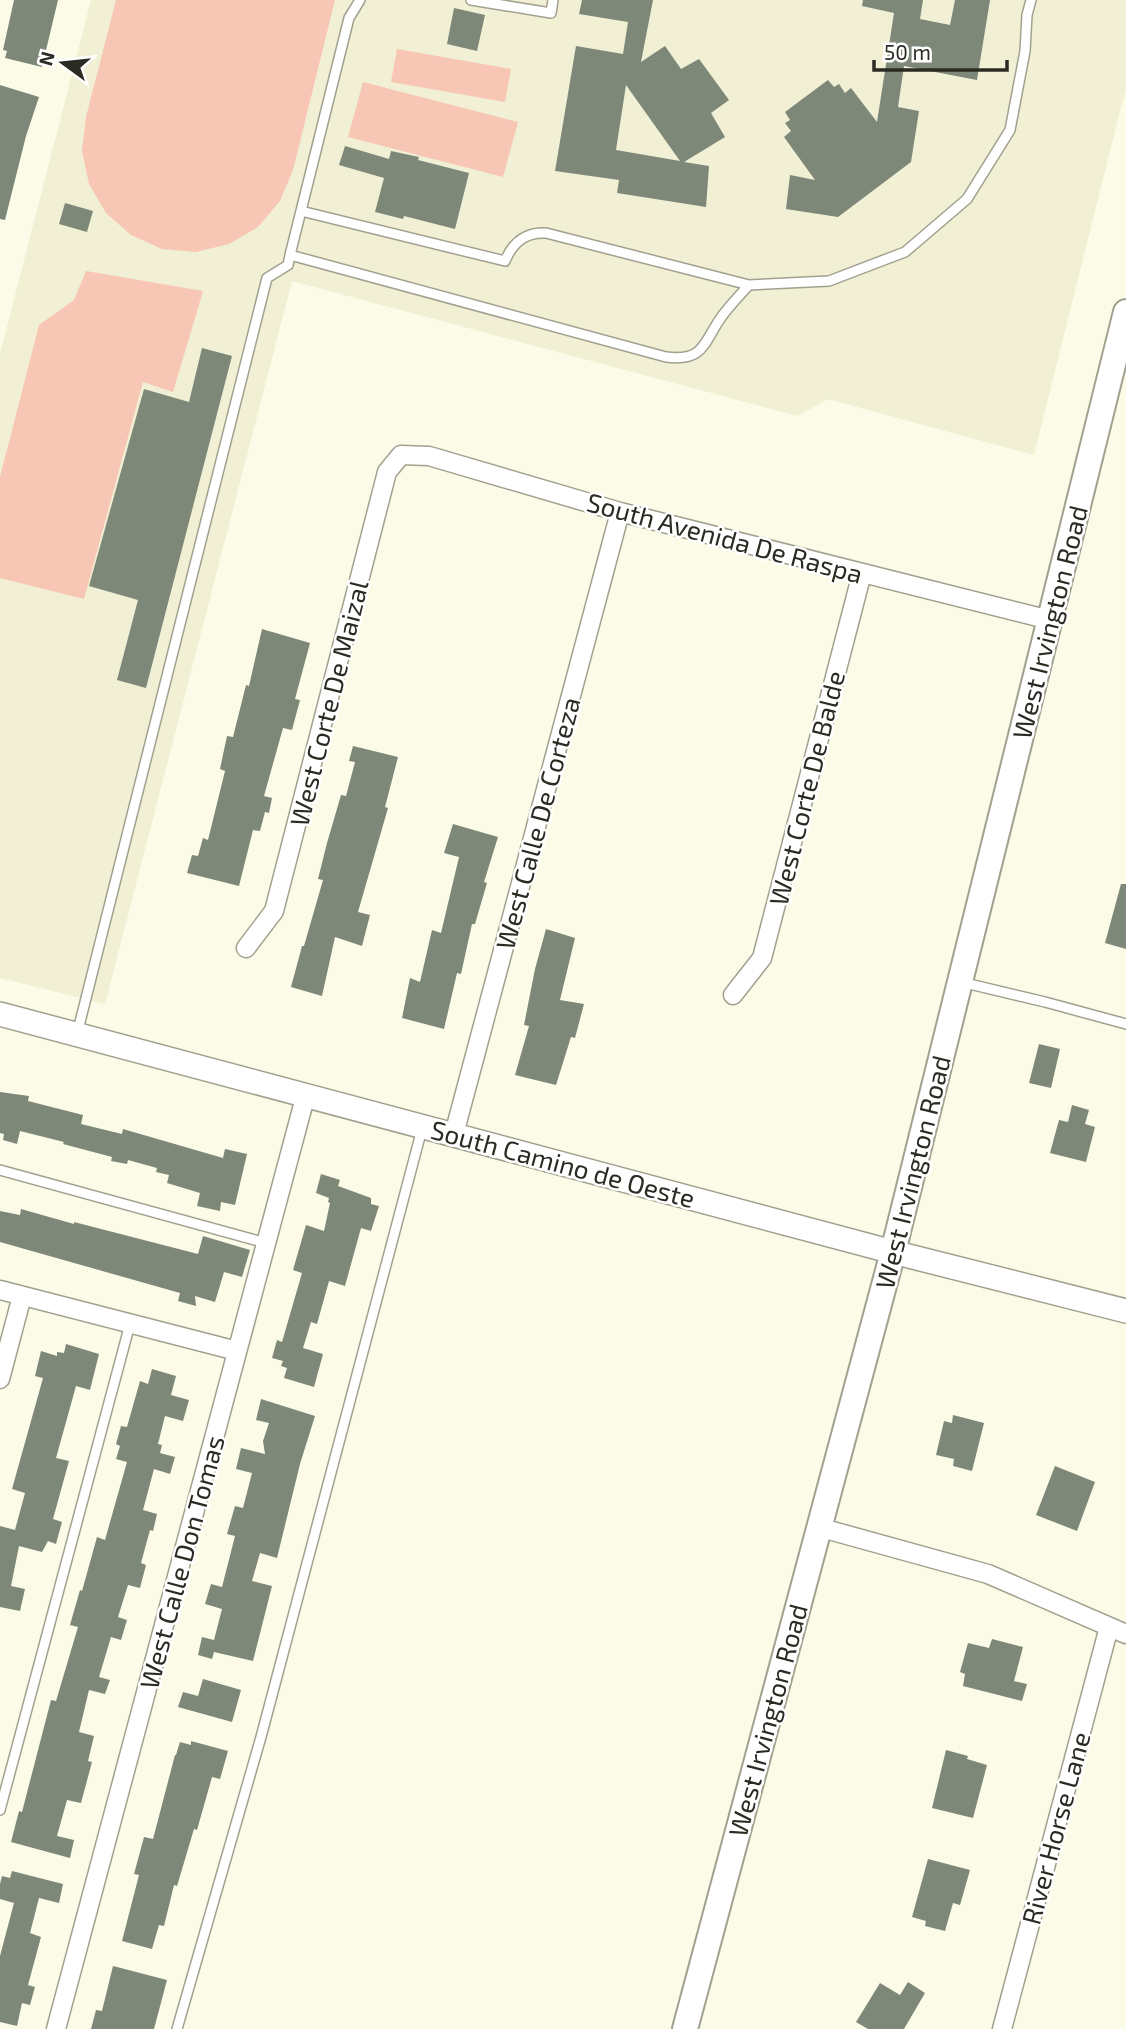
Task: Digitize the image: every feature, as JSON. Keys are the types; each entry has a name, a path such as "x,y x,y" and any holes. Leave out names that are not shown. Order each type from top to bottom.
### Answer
{"main road":[{"name":"West Irvington Road","path":"685,2029 893,1252 1050,620 1121,353 1126,312"}],"street":[{"name":"South Avenida De Raspa","path":"401,455 429,456 620,512 1050,620"},
{"name":"West Corte De Maizal","path":"246,948 274,911 387,472 401,455"},
{"name":"West Calle De Corteza","path":"454,1134 620,512"},
{"name":"West Corte De Balde","path":"733,995 762,958 862,573"},
{"name":"South Camino de Oeste","path":"0,1014 893,1252 1126,1311"},
{"name":"West Calle Don Tomas","path":"56,2029 306,1094"},
{"path":"0,1290 237,1351"},
{"path":"0,1378 22,1296"},
{"path":"818,1527 988,1574 1117,1631"},
{"name":"River Horse Lane","path":"1002,2029 1117,1631"}],"lane":[{"path":"77,1034 267,278 288,265 349,18 359,0"},
{"path":"471,0 551,13 553,0"},
{"path":"301,211 505,261 516,242 525,236 546,233 749,285 830,281 905,251 967,199 1010,130 1025,51 1027,15 1031,0"},
{"path":"290,255 677,359 688,357 706,344 720,320 749,285"},
{"path":"960,982 1126,1024"},
{"path":"177,2029 261,1737 422,1126"},
{"path":"0,1170 267,1243"},
{"path":"0,1811 130,1324"}],"shaded area":[{"path":"91,0 1126,0 1126,88 1034,455 828,399 798,416 292,281 105,1004 0,978 0,354"},
{"path":"116,0 335,0 293,170 280,201 258,227 229,244 196,252 162,249 131,235 106,213 89,184 82,151 86,117"},
{"path":"397,49 511,69 505,102 391,82"},
{"path":"363,82 518,122 503,177 348,137"},
{"path":"86,271 203,291 173,392 143,382 84,599 0,578 0,477 39,325 74,300"}],"building":[{"path":"14,0 58,0 42,67 5,58 7,51 3,50"},
{"path":"582,0 653,0 641,62 665,46 681,69 699,59 729,100 711,113 725,137 684,162 709,166 706,207 617,193 619,180 555,171 576,46 623,54 628,22 579,14","holes":["626,85 680,161 616,150"]},
{"path":"863,0 923,0 920,19 950,25 955,0 990,0 977,80 904,66 898,107 919,111 911,162 838,217 786,209 790,175 815,180 784,137 791,131 785,123 790,120 785,112 828,80 834,87 839,84 845,93 851,88 877,122 894,13 862,6"},
{"path":"454,8 485,15 477,51 447,44"},
{"path":"0,85 39,97 26,136 5,220 0,219"},
{"path":"345,146 389,159 391,151 419,157 418,160 469,173 455,229 404,216 403,219 375,212 384,178 339,165"},
{"path":"65,203 93,211 87,232 59,224"},
{"path":"202,348 232,356 146,688 117,680 138,600 89,586 144,389 189,402"},
{"path":"262,629 310,643 295,699 300,700 292,730 283,728 264,796 272,798 269,813 265,812 260,831 253,830 239,886 187,873 192,855 198,856 203,838 208,840 225,771 220,769 227,736 233,737 246,685 249,686"},
{"path":"353,746 398,757 385,807 388,808 358,912 370,915 362,946 335,937 322,996 291,987 323,880 318,879 327,843 341,795 346,796 355,762 349,761"},
{"path":"453,824 498,837 475,924 472,924 461,974 457,973 444,1029 402,1018 410,978 420,982 432,930 441,933 459,857 444,853"},
{"path":"1121,884 1126,884 1126,949 1105,943"},
{"path":"546,929 575,938 560,1000 584,1004 575,1038 571,1037 556,1085 515,1075 529,1026 524,1025"},
{"path":"1039,1044 1060,1049 1051,1088 1029,1083"},
{"path":"0,1092 29,1096 28,1101 83,1115 81,1124 122,1134 123,1129 223,1158 225,1149 247,1154 235,1205 221,1202 220,1211 197,1206 200,1193 167,1183 169,1175 156,1172 157,1168 128,1160 127,1164 111,1161 112,1157 20,1131 17,1144 3,1140 4,1134 0,1133"},
{"path":"1072,1105 1089,1110 1085,1124 1095,1127 1086,1162 1050,1153 1059,1120 1068,1122"},
{"path":"321,1174 340,1180 338,1186 371,1198 371,1204 379,1206 371,1231 361,1228 345,1286 329,1281 317,1324 311,1322 303,1348 323,1354 314,1387 284,1378 287,1368 281,1366 283,1361 272,1358 277,1340 282,1342 302,1273 293,1270 306,1225 324,1231 330,1203 329,1198 316,1193"},
{"path":"21,1209 198,1254 203,1236 250,1250 242,1277 224,1272 215,1302 195,1296 196,1306 178,1301 180,1293 0,1242 0,1211 20,1215"},
{"path":"66,1344 99,1354 90,1390 76,1386 56,1458 69,1461 53,1519 62,1522 56,1544 48,1541 42,1552 19,1546 11,1586 25,1589 20,1611 0,1607 0,1526 15,1530 25,1493 12,1489 43,1378 35,1376 41,1351 57,1356 57,1352 64,1353"},
{"path":"152,1369 176,1376 171,1395 189,1400 183,1421 165,1416 158,1444 162,1445 160,1453 175,1457 170,1474 154,1469 143,1510 157,1514 141,1563 146,1565 140,1588 128,1585 118,1617 127,1620 121,1640 111,1637 99,1677 110,1680 105,1694 89,1690 79,1732 94,1736 88,1761 92,1762 81,1803 67,1800 57,1836 74,1840 70,1858 11,1842 19,1811 22,1812 51,1700 56,1701 78,1627 70,1625 80,1590 82,1591 97,1537 105,1540 127,1462 116,1459 120,1446 116,1444 121,1426 127,1427 140,1381 148,1384"},
{"path":"261,1399 315,1416 277,1558 260,1553 252,1581 272,1586 253,1661 214,1652 212,1659 198,1655 202,1637 214,1640 222,1609 205,1604 211,1584 222,1587 235,1536 227,1534 235,1506 243,1508 252,1473 236,1469 241,1448 265,1454 263,1441 269,1423 256,1420"},
{"path":"953,1415 984,1423 972,1471 953,1466 954,1459 936,1455 944,1421 952,1423"},
{"path":"1055,1466 1095,1482 1077,1531 1036,1515"},
{"path":"992,1639 1023,1647 1014,1681 1027,1684 1022,1701 963,1686 965,1674 960,1672 968,1643 989,1648"},
{"path":"203,1679 241,1690 232,1722 178,1707 183,1692 198,1696"},
{"path":"191,1741 228,1751 220,1779 212,1777 197,1830 194,1829 177,1886 174,1885 164,1926 159,1925 152,1949 122,1941 139,1875 134,1874 144,1837 153,1839 180,1742 191,1745"},
{"path":"946,1750 987,1765 973,1818 932,1808"},
{"path":"928,1859 970,1870 960,1905 953,1903 945,1931 925,1926 926,1921 912,1917"},
{"path":"12,1871 63,1884 59,1903 39,1898 30,1933 41,1937 28,1985 35,1987 30,2005 22,2003 17,2026 0,2022 0,1956 14,1903 0,1899 0,1884 2,1876 10,1878"},
{"path":"113,1966 167,1980 154,2029 91,2029 96,2010 102,2011"},
{"path":"908,1982 925,1993 904,2029 868,2029 856,2022 880,1983 900,1995"}]}
